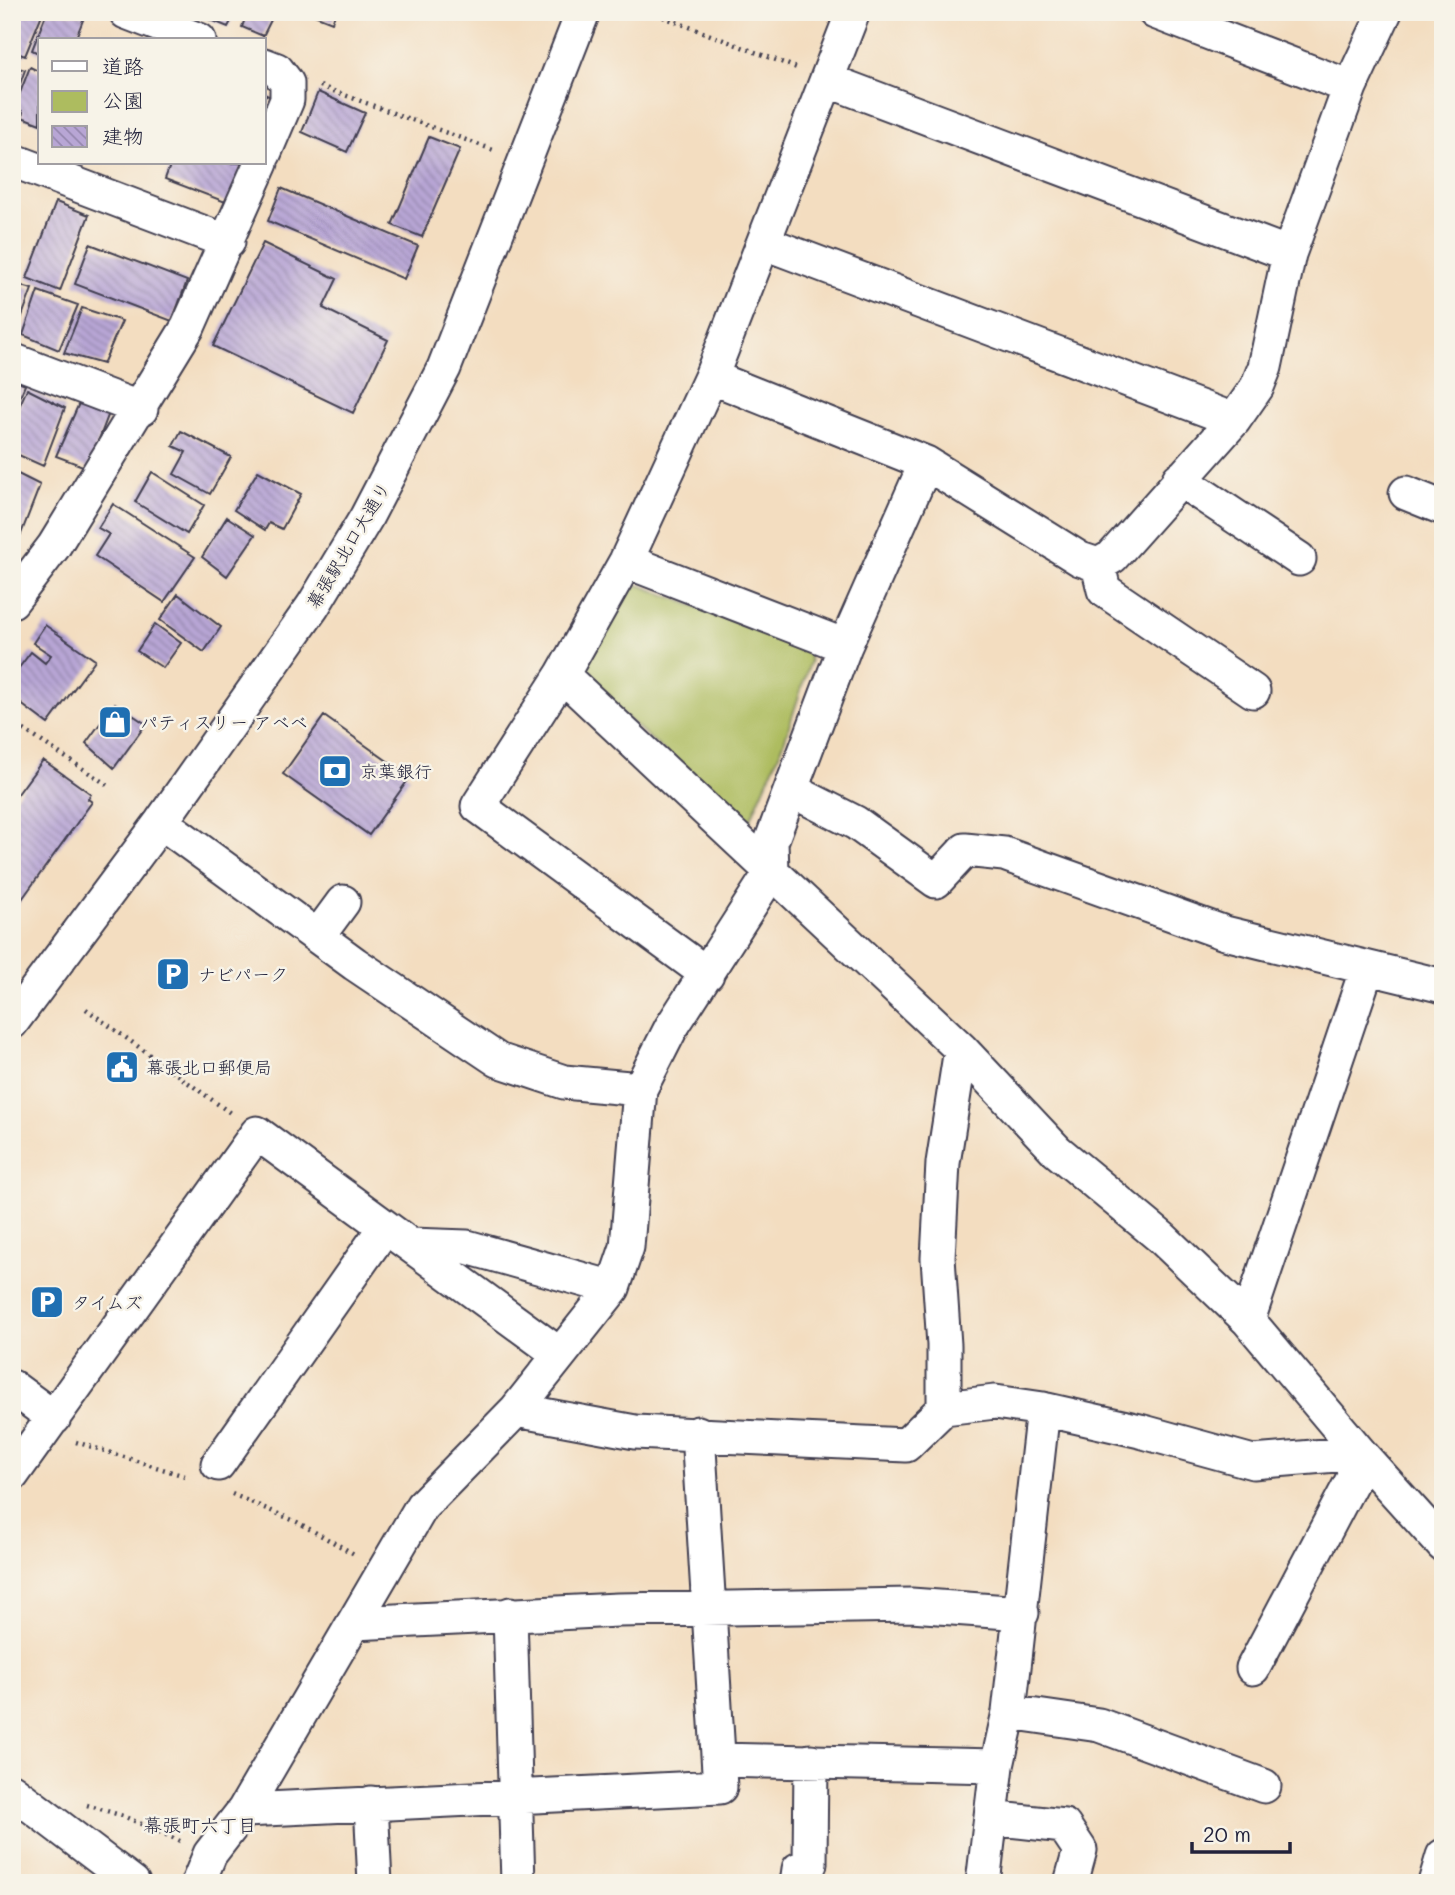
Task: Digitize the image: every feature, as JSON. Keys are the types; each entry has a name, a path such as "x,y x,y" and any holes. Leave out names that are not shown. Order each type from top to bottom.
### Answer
{"street":[{"path":"126,12 194,38"},
{"name":"幕張駅北口大通り","path":"12,1022 161,822 313,606 372,508 444,368 527,162 583,12"},
{"path":"707,974 478,806 562,675 626,561 711,377 853,12"},
{"path":"1155,12 1350,88"},
{"path":"711,377 926,463 1080,559 1098,565 1112,557 1234,420 1257,387 1265,367 1289,254 1350,88 1385,12"},
{"path":"266,149 287,100 287,83 270,67"},
{"path":"827,80 1289,254"},
{"path":"12,160 228,242"},
{"path":"12,601 54,546 141,409 188,327 261,164"},
{"path":"765,243 1234,420"},
{"path":"12,360 141,409"},
{"path":"204,1868 244,1810 422,1506 516,1410 613,1289 627,1247 640,1089 671,1028 772,871 771,842 845,646 926,463"},
{"path":"1180,479 1299,559"},
{"path":"1406,493 1443,508"},
{"path":"626,561 845,646"},
{"path":"1098,565 1104,590 1253,691"},
{"path":"562,675 961,1049 1057,1152 1162,1238 1248,1320 1362,1455 1443,1545"},
{"path":"791,790 856,823 936,881 965,850 1004,854 1225,933 1443,986"},
{"path":"161,822 317,936 506,1064 564,1082 640,1089"},
{"path":"317,936 344,902"},
{"path":"1248,1320 1367,968"},
{"path":"944,1408 944,1345 937,1258 943,1163 961,1049"},
{"path":"12,1475 257,1133 559,1354"},
{"path":"398,1236 467,1247 613,1289"},
{"path":"218,1464 398,1236"},
{"path":"12,1387 54,1418"},
{"path":"516,1410 635,1432 906,1445 944,1408 995,1402 1043,1409 1140,1431 1253,1462 1362,1455"},
{"path":"983,1883 997,1766 1009,1712 1022,1613 1043,1409"},
{"path":"244,1810 720,1787 698,1433"},
{"path":"1253,1668 1362,1455"},
{"path":"354,1623 618,1610 710,1611 911,1605 1022,1613"},
{"path":"510,1614 513,1797 518,1883"},
{"path":"1009,1712 1099,1725 1264,1786"},
{"path":"719,1760 997,1766"},
{"path":"797,1883 799,1869 810,1864 811,1760"},
{"path":"21,1797 134,1883"},
{"path":"371,1803 375,1883"},
{"path":"991,1818 1064,1826 1080,1850 1071,1883"},
{"path":"1435,1883 1443,1856"}],"path":[{"path":"650,12 827,80"},
{"path":"270,67 527,162"},
{"path":"12,722 108,786"},
{"path":"86,1009 257,1133"},
{"path":"21,1797 85,1804 123,1816 204,1868"}],"green space":[{"path":"639,585 807,649 810,662 783,745 748,825 584,680 583,669 629,590"}],"building":[{"path":"15,12 43,12 25,56 12,51 12,16"},
{"path":"47,12 85,15 76,38 38,38 38,53 32,50"},
{"path":"208,12 236,12 228,27 206,18"},
{"path":"237,12 275,12 263,36 242,27 246,16"},
{"path":"307,12 336,12 332,22"},
{"path":"12,66 25,70 13,103 12,103"},
{"path":"30,67 38,71 38,123 22,117 23,112 15,106"},
{"path":"318,92 365,113 347,152 302,132"},
{"path":"266,95 271,97 266,109"},
{"path":"429,137 460,149 422,237 392,225"},
{"path":"171,164 243,164 228,203 165,179"},
{"path":"281,188 418,246 404,279 268,221"},
{"path":"56,202 89,215 60,291 27,278"},
{"path":"263,243 337,279 323,308 388,340 353,413 213,346"},
{"path":"90,244 187,281 172,321 75,284"},
{"path":"12,283 32,289 15,335 12,334"},
{"path":"38,291 78,305 59,350 23,335"},
{"path":"82,308 122,321 103,364 64,353"},
{"path":"12,379 25,385 12,416"},
{"path":"27,389 65,408 43,466 12,452 12,422"},
{"path":"80,401 109,413 88,468 56,456"},
{"path":"181,431 231,457 210,494 174,474 186,452 173,446"},
{"path":"12,471 40,485 21,534 12,531"},
{"path":"258,471 301,494 282,529 269,523 265,530 234,510"},
{"path":"152,472 204,505 187,534 135,502"},
{"path":"113,504 195,557 164,602 95,556 109,534 98,528"},
{"path":"227,517 255,535 227,576 202,557"},
{"path":"178,594 221,627 204,652 160,620"},
{"path":"155,624 181,643 163,668 137,651"},
{"path":"45,625 95,660 48,724 12,697 12,677 31,652 45,663 51,655 33,643"},
{"path":"115,703 146,724 114,768 86,743"},
{"path":"324,716 410,777 369,835 283,774"},
{"path":"43,760 91,794 88,799 92,802 12,913 12,802"}],"place":[{"name":"パティスリー アベベ","path":"115,722"},
{"name":"京葉銀行","path":"335,771"},
{"name":"ナビパーク","path":"173,974"},
{"name":"幕張北口郵便局","path":"122,1067"},
{"name":"タイムズ","path":"47,1302"}],"district":[{"name":"幕張町六丁目","path":"200,1824"}]}
